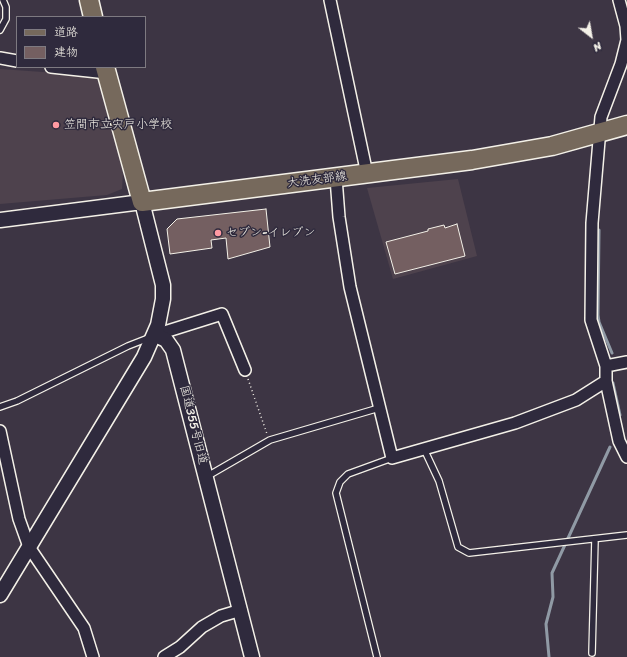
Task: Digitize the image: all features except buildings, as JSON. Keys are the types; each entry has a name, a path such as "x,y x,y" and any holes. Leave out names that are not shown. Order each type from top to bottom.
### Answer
{"main road":[{"path":"89,0 93,16"},
{"path":"106,70 142,202"},
{"name":"大洗友部線","path":"142,202 367,174 513,153 599,134 627,125"}],"street":[{"path":"330,0 367,174"},
{"path":"619,0 626,26 626,40 621,64 600,117 590,256 591,320 606,366 606,381 619,441 627,457"},
{"path":"0,58 16,61"},
{"path":"69,68 106,70"},
{"path":"336,178 344,257 378,408 392,458 515,423 576,400 606,381"},
{"path":"0,220 142,202 163,285 161,314 155,335 0,594"},
{"path":"155,335 222,314 245,370"},
{"name":"国道355号旧道","path":"155,335 166,340 173,350 252,657"},
{"path":"606,366 627,362"},
{"path":"0,431 18,519 29,547 84,628 94,657"},
{"path":"164,657 180,647 202,628 221,616 241,610"}],"lane":[{"path":"0,30 6,20 6,7 3,0"},
{"path":"0,407 17,401 128,346 155,335"},
{"path":"206,477 270,440 378,408"},
{"path":"424,449 439,481 458,547 469,553 627,536"},
{"path":"377,657 336,494 340,482 348,474 392,458"},
{"path":"592,653 595,539"}],"path":[{"path":"245,370 270,440"}],"shaded area":[{"name":"笠間市立宍戸小学校","path":"0,69 100,76 123,173 122,189 107,195 0,204"},
{"path":"458,179 477,256 393,279 367,188"}],"waterway":[{"path":"599,230 598,315 599,322 612,353"},
{"path":"613,383 620,415"},
{"path":"549,657 546,624 553,597 552,573 610,447"}],"place":[{"name":"笠間市立宍戸小学校","path":"56,125"},
{"name":"セブン-イレブン","path":"218,233"}]}
